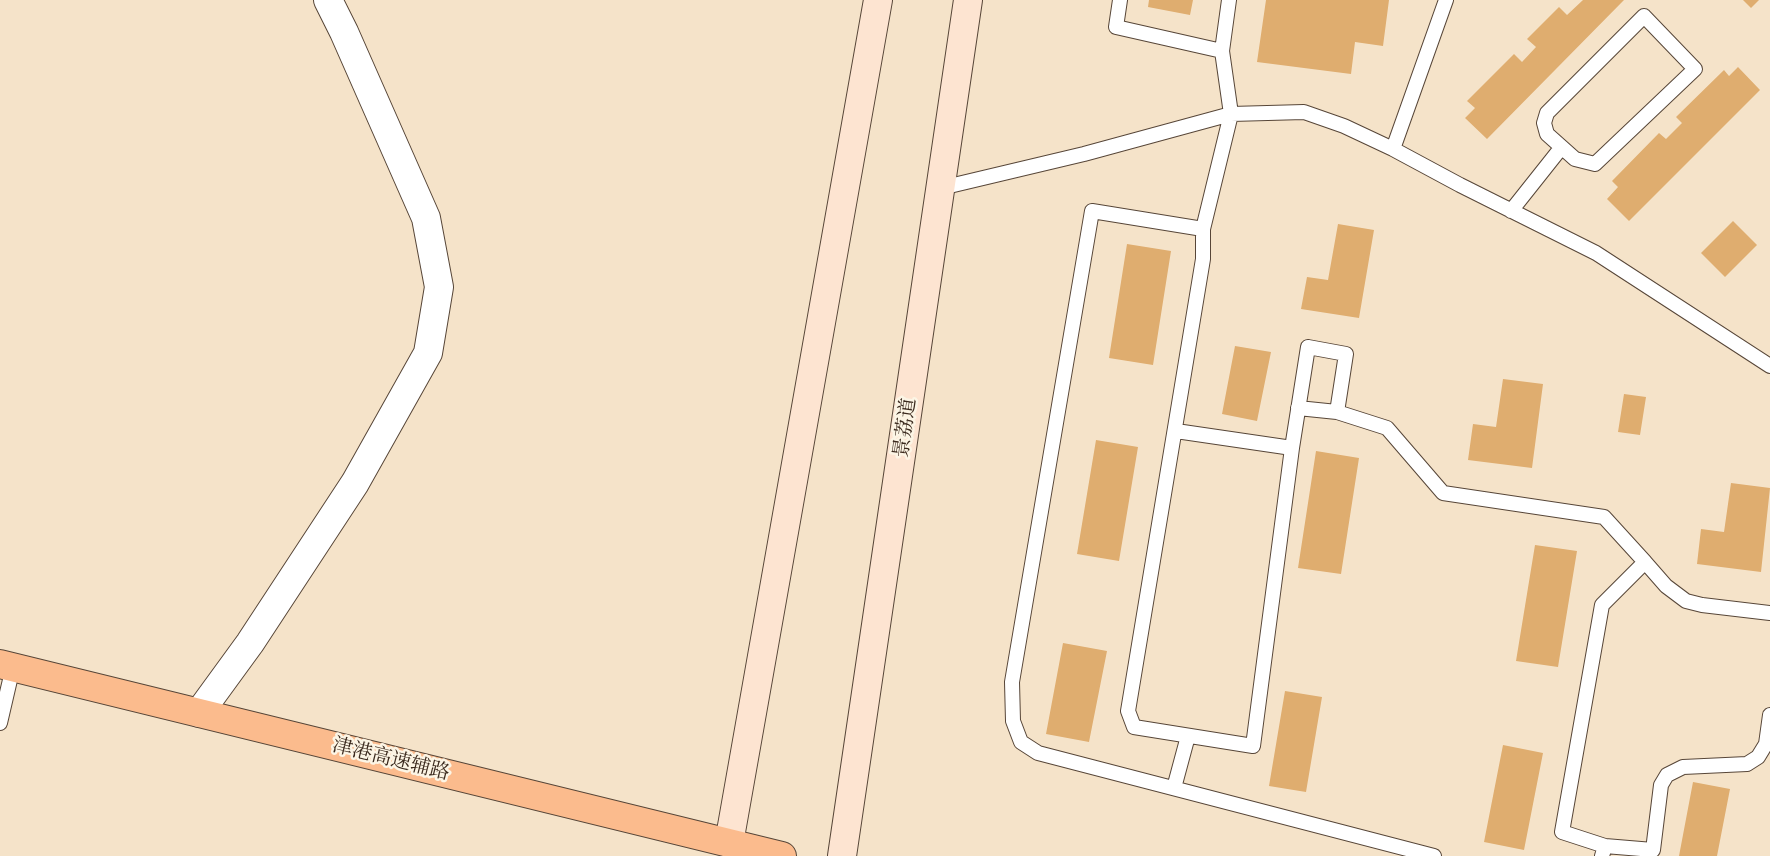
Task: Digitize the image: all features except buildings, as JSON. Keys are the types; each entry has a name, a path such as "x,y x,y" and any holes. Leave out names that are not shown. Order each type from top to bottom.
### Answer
{"main road":[{"path":"729,843 878,0"},
{"name":"景荔道","path":"842,856 968,0"},
{"name":"津港高速辅路","path":"7,666 782,856"}],"street":[{"path":"199,713 250,643 355,483 428,352 439,287 426,218 328,0"}],"lane":[{"path":"1120,0 1116,27 1222,51"},
{"path":"1229,0 1222,51 1231,114 1203,229 1203,259 1128,712 1134,727 1253,746 1292,448 1308,347 1346,354 1337,412"},
{"path":"1393,149 1446,0"},
{"path":"1644,16 1696,69 1594,164 1575,160 1561,148 1547,134 1544,123 1547,113 1644,16"},
{"path":"941,188 1084,154 1231,114 1304,112 1344,126 1393,149 1596,253 1770,366"},
{"path":"1512,211 1561,148"},
{"path":"1203,229 1092,211 1012,682 1012,721 1021,742 1038,753 1434,856"},
{"path":"1298,408 1337,412 1388,428 1443,493 1604,517 1666,586 1686,601 1702,605 1770,614"},
{"path":"1176,431 1292,448"},
{"path":"1645,562 1602,605 1562,832 1603,851 1653,850 1661,786 1667,775 1682,767 1747,764 1758,757 1766,744 1770,715"},
{"path":"0,723 7,666"},
{"path":"1174,788 1188,736"}]}
